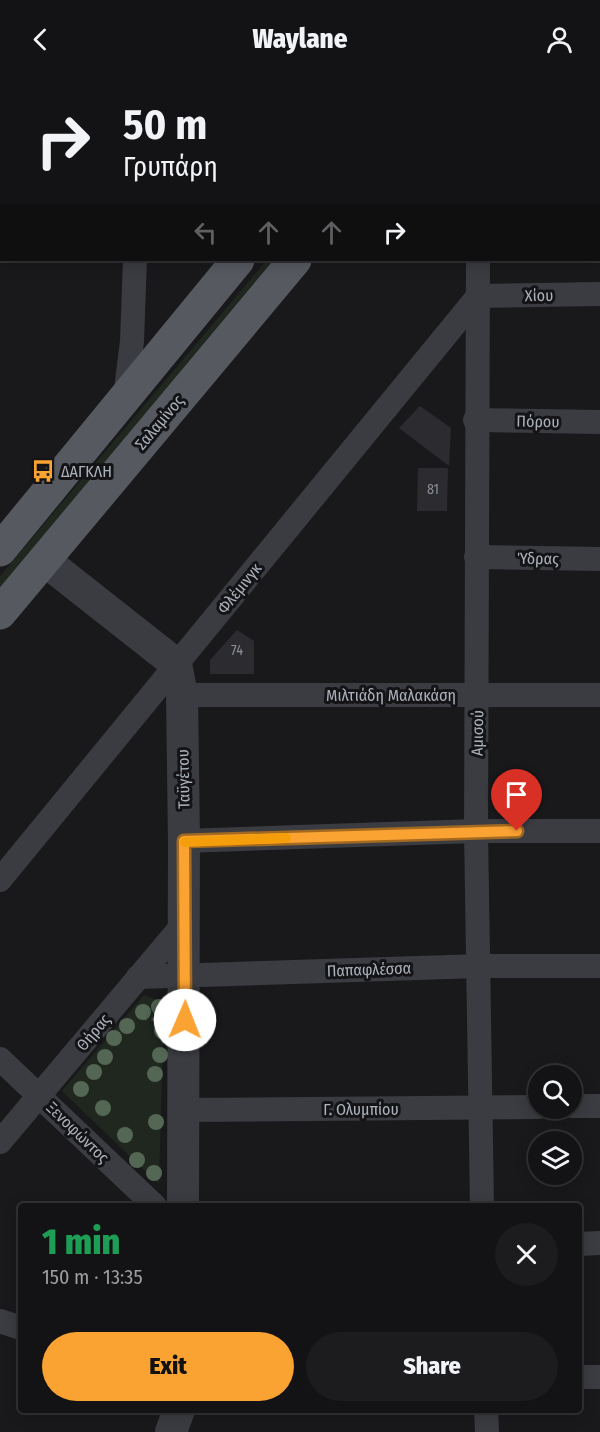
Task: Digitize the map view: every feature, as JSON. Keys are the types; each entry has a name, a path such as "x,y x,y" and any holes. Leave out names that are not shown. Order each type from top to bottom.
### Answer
{"main road":[{"path":"0,550 237,261"},
{"name":"Σαλαμίνος","path":"0,613 294,261"}],"street":[{"path":"125,398 132,341 135,261"},
{"name":"Αμισού","path":"478,261 475,420 478,696 476,831 480,966 482,1203"},
{"name":"Χίου","path":"478,296 600,294"},
{"name":"Φλέμινγκ","path":"0,880 478,296"},
{"name":"Πόρου","path":"475,420 600,422"},
{"name":"Ύδρας","path":"476,557 600,559"},
{"path":"44,560 176,664"},
{"name":"Ταϋγέτου","path":"176,664 182,695 186,974 183,1203"},
{"name":"Μιλτιάδη Μαλακάση","path":"182,695 600,694"},
{"path":"184,841 476,831 600,831"},
{"name":"Θήρας","path":"0,1142 185,922"},
{"name":"Παπαφλέσσα","path":"138,977 480,966 600,966"},
{"name":"Ξενοφώντος","path":"0,1059 152,1203"},
{"path":"582,1106 600,1106"},
{"name":"Γ. Ολυμπίου","path":"183,1110 528,1107"},
{"path":"582,1244 600,1243"},
{"path":"0,1321 18,1327"},
{"path":"582,1377 600,1377"},
{"path":"171,1432 178,1413"},
{"path":"189,1413 189,1432"},
{"path":"486,1413 487,1432"}],"shaded area":[{"path":"266,261 272,261 183,368 161,404 0,596 0,576"},
{"path":"144,995 164,1002 159,1184 62,1091"}],"building":[{"path":"420,406 451,428 449,466 399,428"},
{"path":"418,468 448,468 447,511 417,511"},
{"path":"237,630 254,641 254,674 210,674 210,660"}],"slow traffic":[{"path":"185,842 286,838"}],"place":[{"name":"ΔΑΓΚΛΗ","path":"43,471"}],"route":[{"path":"185,1020 184,841 517,831"}]}
